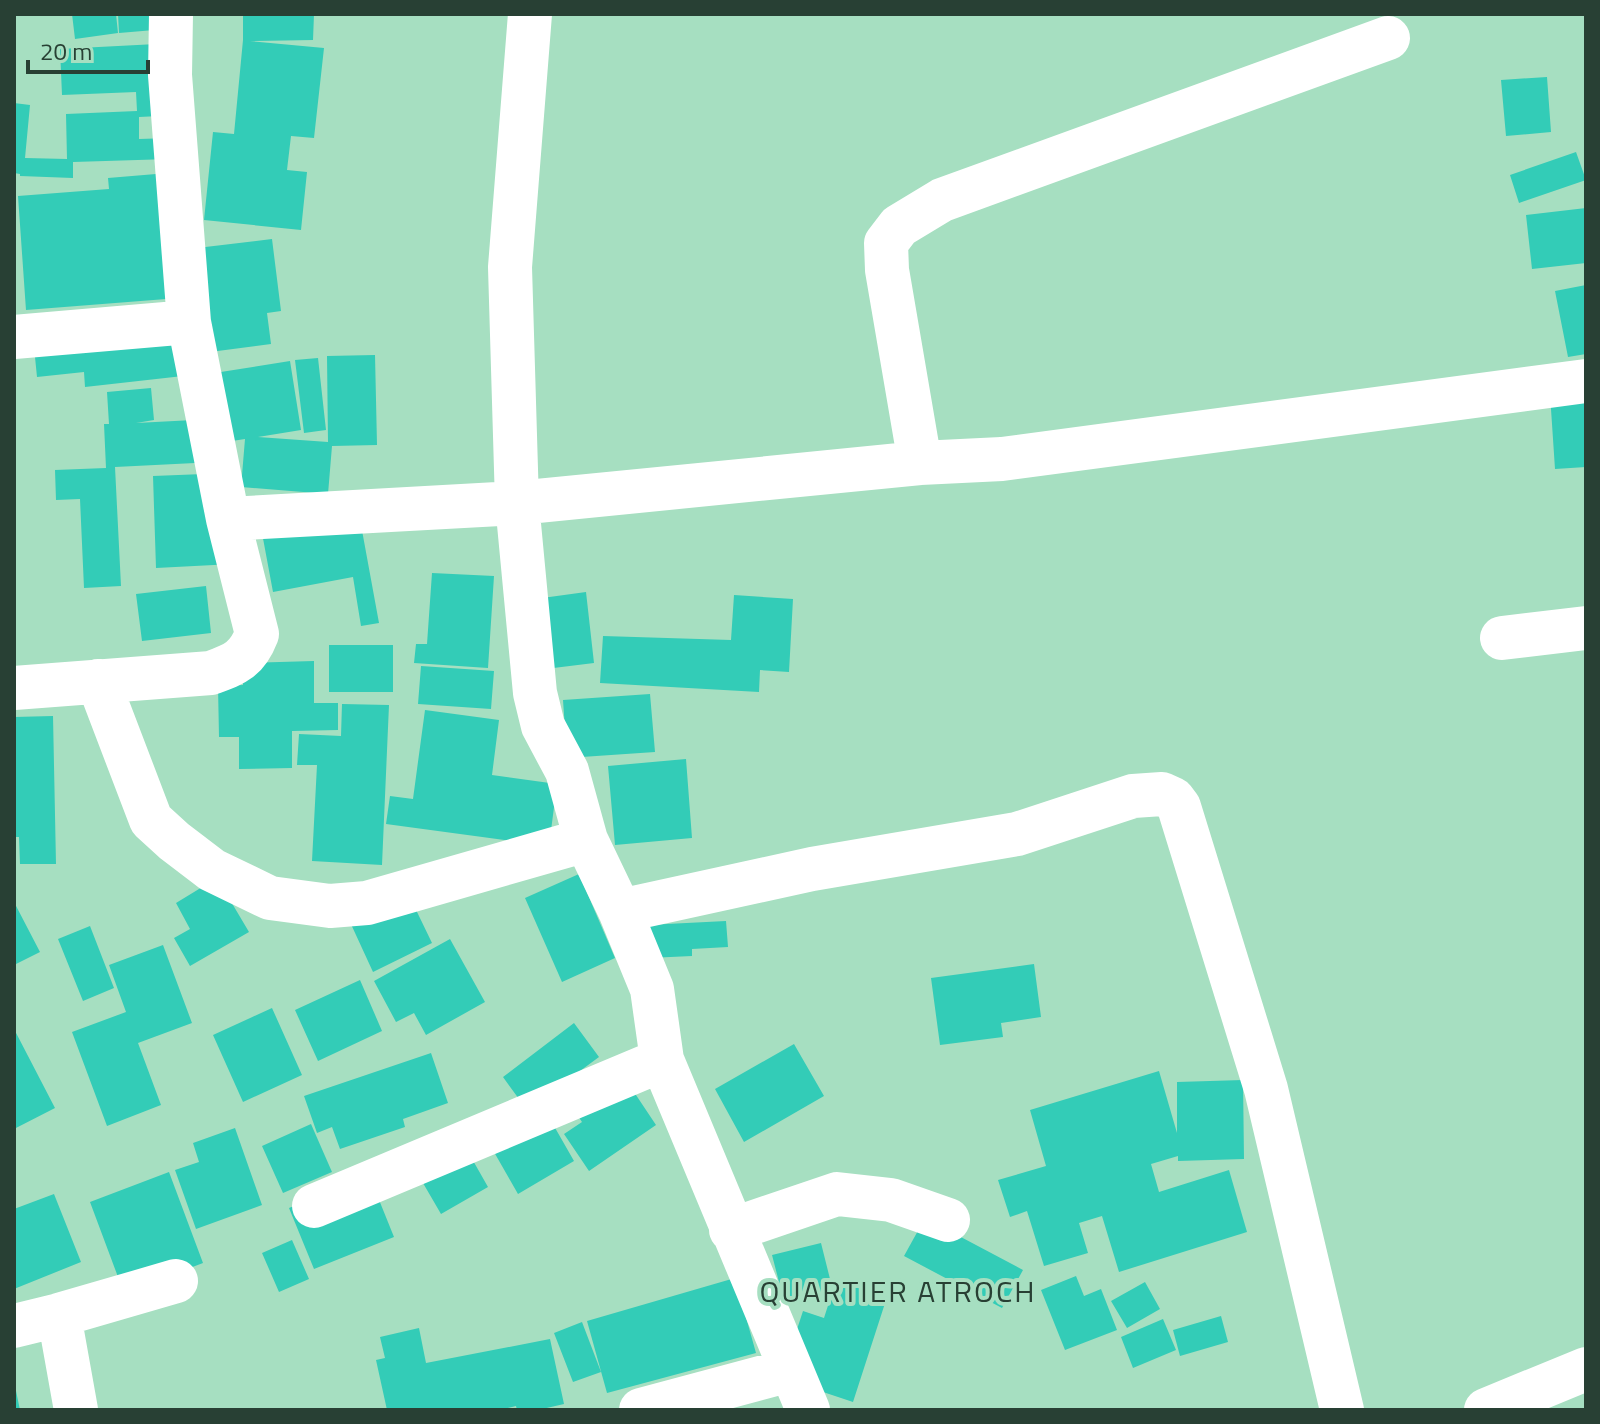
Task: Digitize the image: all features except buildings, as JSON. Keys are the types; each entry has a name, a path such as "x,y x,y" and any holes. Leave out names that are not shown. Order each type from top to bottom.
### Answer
{"street":[{"path":"14,688 211,673 234,664 250,651 257,634 228,519 189,322 170,75 171,14"},
{"path":"530,14 510,267 517,503 535,693 543,726 567,771 586,840 652,989 662,1060 808,1410"},
{"path":"920,463 887,270 886,243 899,226 942,200 1388,38"},
{"path":"14,337 189,322"},
{"path":"228,519 517,503 920,463 1002,459 1586,381"},
{"path":"1502,638 1586,628"},
{"path":"98,681 151,820 212,870 270,898 330,906 367,903 586,840"},
{"path":"620,911 812,869 1017,834 1133,796 1162,794 1173,799 1179,807 1266,1089 1342,1410"},
{"path":"314,1206 662,1060"},
{"path":"731,1230 837,1194 891,1200 948,1220"},
{"path":"14,1326 176,1281"},
{"path":"59,1315 76,1410"},
{"path":"641,1410 790,1370"},
{"path":"1486,1410 1584,1375"}],"district":[{"name":"QUARTIER ATROCH","path":"898,1291"}]}
